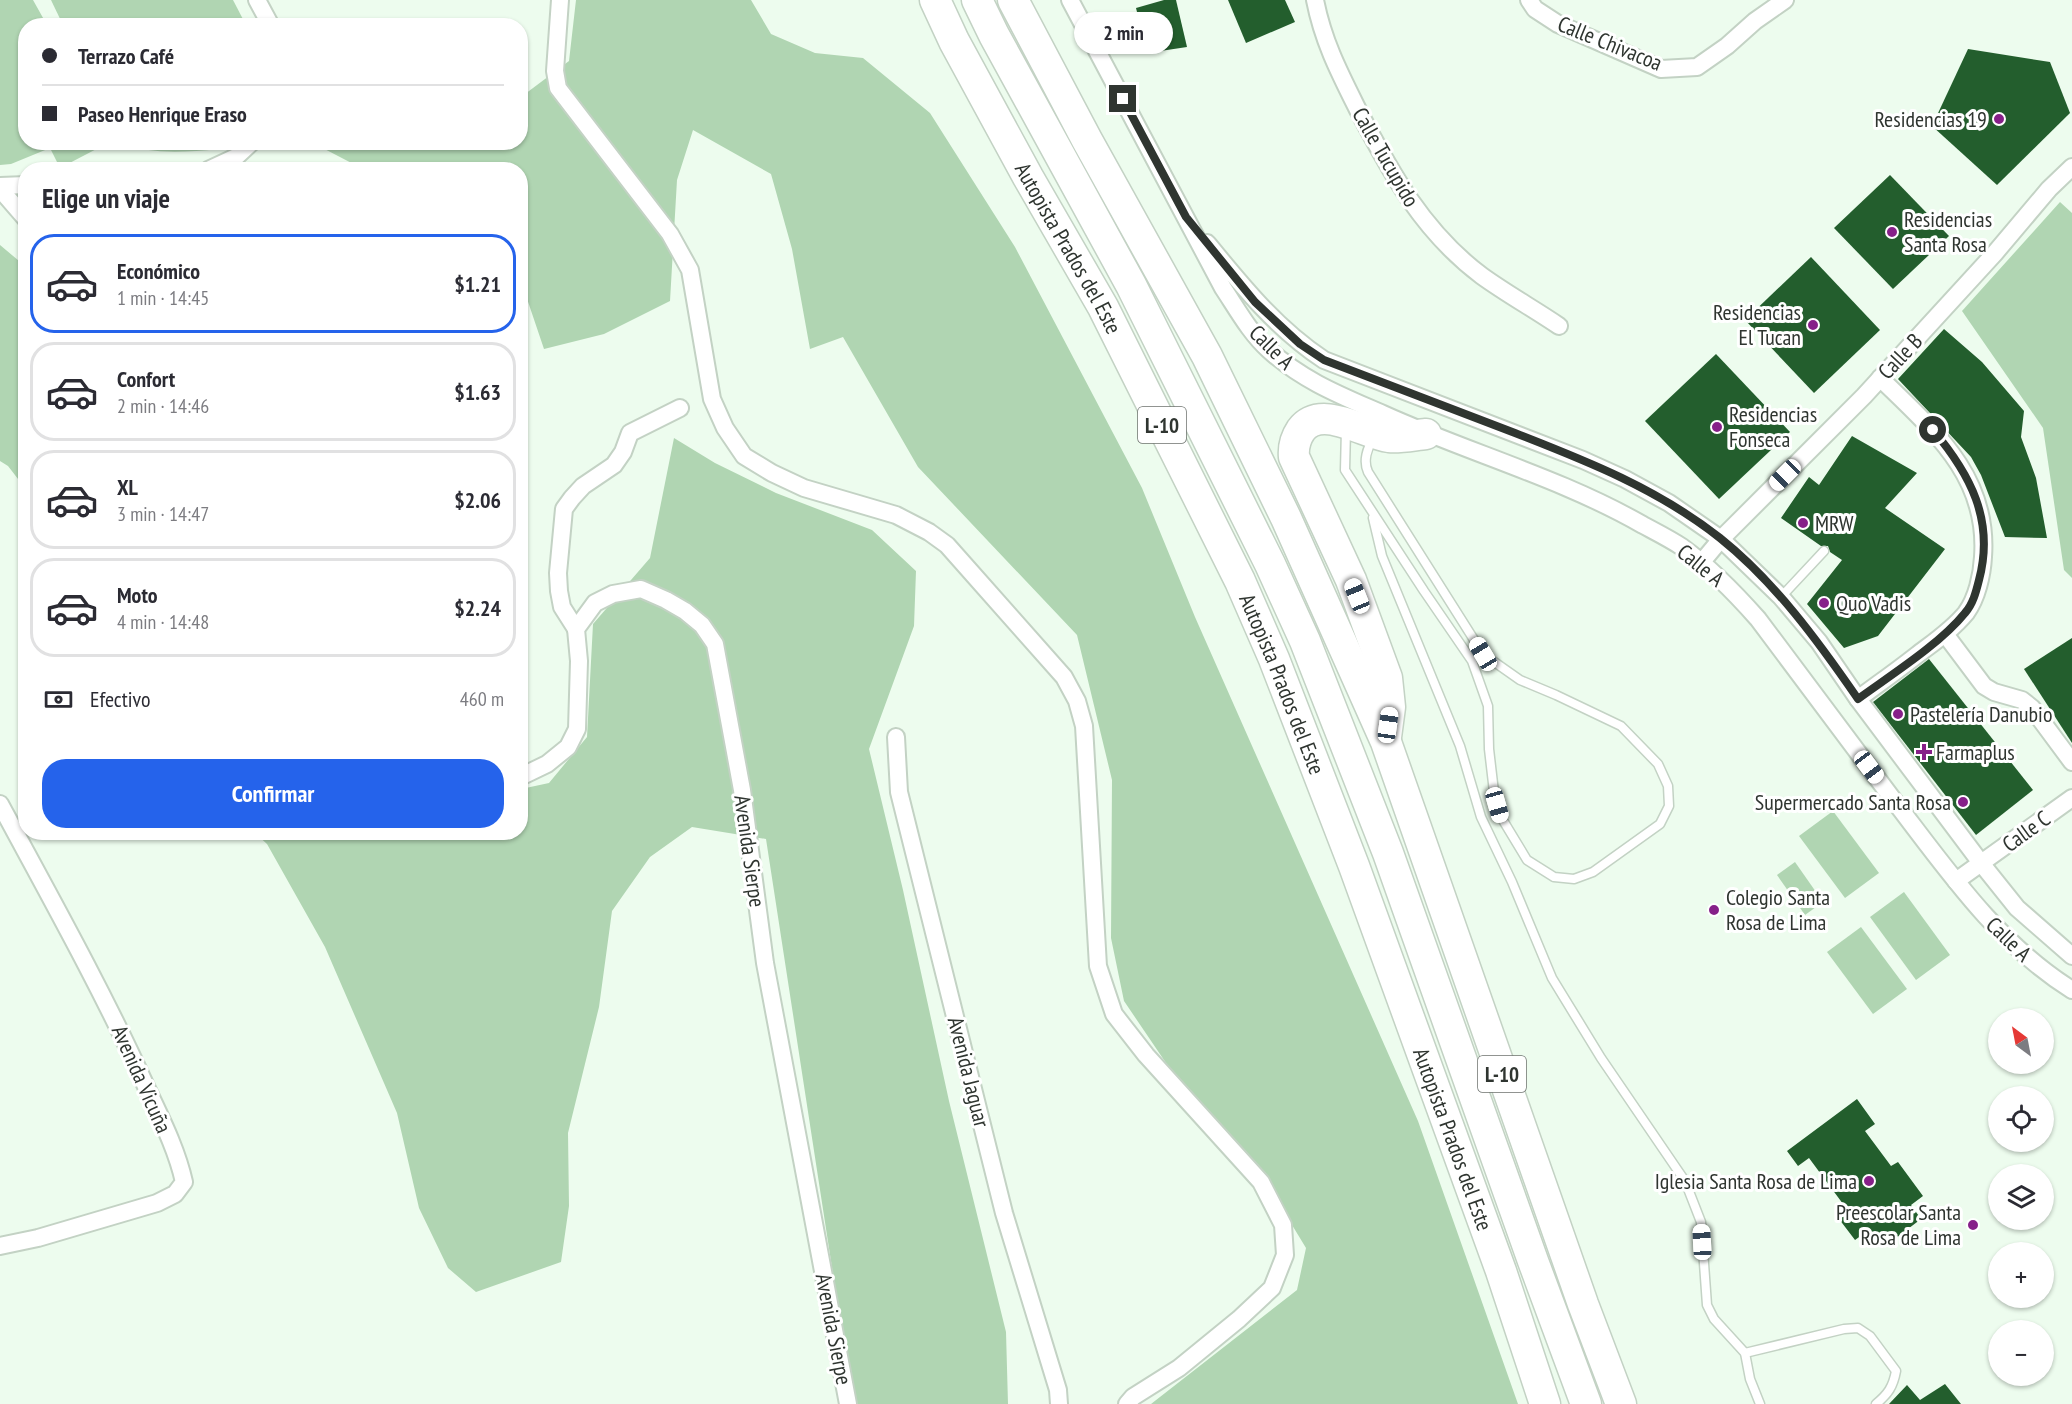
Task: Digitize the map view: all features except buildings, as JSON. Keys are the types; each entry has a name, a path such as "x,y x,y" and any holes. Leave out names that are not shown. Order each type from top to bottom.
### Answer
{"highway":[{"name":"Autopista Prados del Este","path":"935,0 959,51 1103,307 1240,581 1274,659 1353,866 1501,1271 1545,1404"},
{"name":"Autopista Prados del Este","path":"977,0 993,35 1131,285 1270,564 1305,641 1388,853 1586,1404"},
{"path":"1013,0 1087,140 1207,356 1286,518 1386,742"},
{"path":"1386,742 1390,707 1387,678 1351,580 1294,457 1293,448 1307,424 1325,419 1389,437 1426,434"},
{"name":"L-10","path":"1386,742 1583,1304 1621,1404"}],"street":[{"path":"256,0 266,18"},
{"path":"560,0 555,71 558,88 670,234 690,270 712,399 725,428 744,456 772,473 804,488 896,515 929,532 947,545 1064,677 1077,701 1084,726 1098,966 1114,1014 1146,1055 1261,1182 1283,1225 1285,1255 1272,1288 1239,1319 1179,1368 1133,1397 1127,1404"},
{"path":"1070,0 1186,217"},
{"name":"Calle Tucupido","path":"1315,0 1319,25 1345,84 1400,188 1422,218 1482,276 1559,326"},
{"name":"Calle Chivacoa","path":"1529,0 1535,9 1558,24 1661,69 1697,67 1785,0"},
{"path":"225,162 243,150"},
{"name":"Calle B","path":"1701,563 1721,538 1880,378 1995,253 2049,189 2072,167"},
{"path":"0,188 18,186"},
{"path":"0,188 18,209"},
{"name":"Calle A","path":"1186,217 1222,288 1251,330 1267,349 1308,380 1426,434 1600,501 1681,547 1728,585 1758,620 1992,925 2015,948 2072,990"},
{"name":"Calle A","path":"1186,217 1255,302 1300,344 1324,360 1625,478 1669,503 1721,538 1781,597 1819,642 1858,699 2017,908 2072,956"},
{"path":"1858,699 1945,634 1966,612 1974,598 1983,567 1985,537 1980,509 1967,478 1933,430 1880,378"},
{"path":"528,773 547,764 567,747 577,729 579,661 576,629 562,607 559,591 558,573 564,509 584,486 614,465 630,433 680,408"},
{"name":"Avenida Sierpe","path":"576,629 595,603 613,594 641,589 685,611 702,625 715,644 742,790 765,963 848,1404"},
{"path":"1945,634 1984,686 1994,692 2022,700 2032,708 2072,762"},
{"name":"Avenida Jaguar","path":"896,737 899,792 1004,1214 1058,1390 1059,1404"},
{"name":"Calle C","path":"1956,881 2072,798"},
{"name":"Avenida Vicuña","path":"0,804 18,838"},
{"name":"Avenida Vicuña","path":"0,1245 61,1232 157,1203 175,1194 184,1182 180,1164 116,1021 19,840"}],"lane":[{"path":"1344,423 1346,431 1344,438 1345,470 1472,661 1488,706 1489,749 1494,792 1501,817 1527,860 1554,878 1574,879 1593,873 1660,824 1669,806 1668,786 1658,764 1622,726 1520,680 1483,654 1368,472 1365,465 1368,447 1378,434"},
{"path":"1372,512 1382,556 1460,746 1481,817 1512,882 1552,978 1601,1058 1685,1181 1701,1222 1707,1305 1714,1319 1745,1353 1750,1379 1760,1404"},
{"path":"1781,597 1824,551"},
{"path":"1481,817 1501,817"},
{"path":"1745,1353 1844,1329 1858,1328 1870,1336 1896,1371 1894,1385 1876,1404"}],"green space":[{"path":"0,0 33,0 43,18 18,18 18,150 45,150 11,164 0,165"},
{"path":"51,0 233,0 242,18 60,18"},
{"path":"576,0 751,0 771,34 815,53 863,58 930,113 1015,247 1142,488 1195,617 1418,1121 1518,1404 1151,1404 1297,1290 1306,1248 1264,1179 1185,1091 1124,1001 1111,938 1112,780 1077,635 918,467 843,337 810,349 792,249 771,174 693,130 677,180 670,301 604,334 544,349 528,302 528,162 350,162 326,150 528,150 528,92 569,61"},
{"path":"51,150 95,150 72,162 57,162"},
{"path":"147,150 209,150 171,152"},
{"path":"2060,202 2072,213 2072,578 2064,570 2043,428 1962,311"},
{"path":"0,245 18,260 18,479 8,466 0,461"},
{"path":"674,438 715,463 776,493 872,530 916,571 914,626 869,749 903,890 949,1101 1006,1332 1008,1404 853,1404 766,839 692,827 650,857 612,911 599,1007 568,1133 569,1206 561,1262 476,1292 448,1268 419,1208 397,1113 325,947 263,840 528,840 528,788 549,783 587,737 593,624 650,558"},
{"path":"1833,811 1879,873 1845,898 1799,836"},
{"path":"1795,862 1823,902 1805,915 1777,875"},
{"path":"1904,892 1950,955 1916,980 1870,917"},
{"path":"1861,927 1907,989 1873,1014 1827,952"}],"place":[{"name":"Residencias 19","path":"1999,119"},
{"name":"Residencias Santa Rosa","path":"1892,232"},
{"name":"Residencias El Tucan","path":"1813,325"},
{"name":"Residencias Fonseca","path":"1717,427"},
{"name":"MRW","path":"1803,523"},
{"name":"Quo Vadis","path":"1824,603"},
{"name":"Pastelería Danubio","path":"1898,714"},
{"name":"Farmaplus","path":"1924,752"},
{"name":"Supermercado Santa Rosa","path":"1963,802"},
{"name":"Colegio Santa Rosa de Lima","path":"1714,910"},
{"name":"Iglesia Santa Rosa de Lima","path":"1869,1181"},
{"name":"Preescolar Santa Rosa de Lima","path":"1973,1225"}],"route":[{"path":"1123,99 1186,217 1255,302 1300,344 1324,360 1625,478 1669,503 1721,538 1781,597 1819,642 1858,699 1945,634 1966,612 1979,583 1983,567 1985,537 1980,509 1960,465 1933,430"}]}
